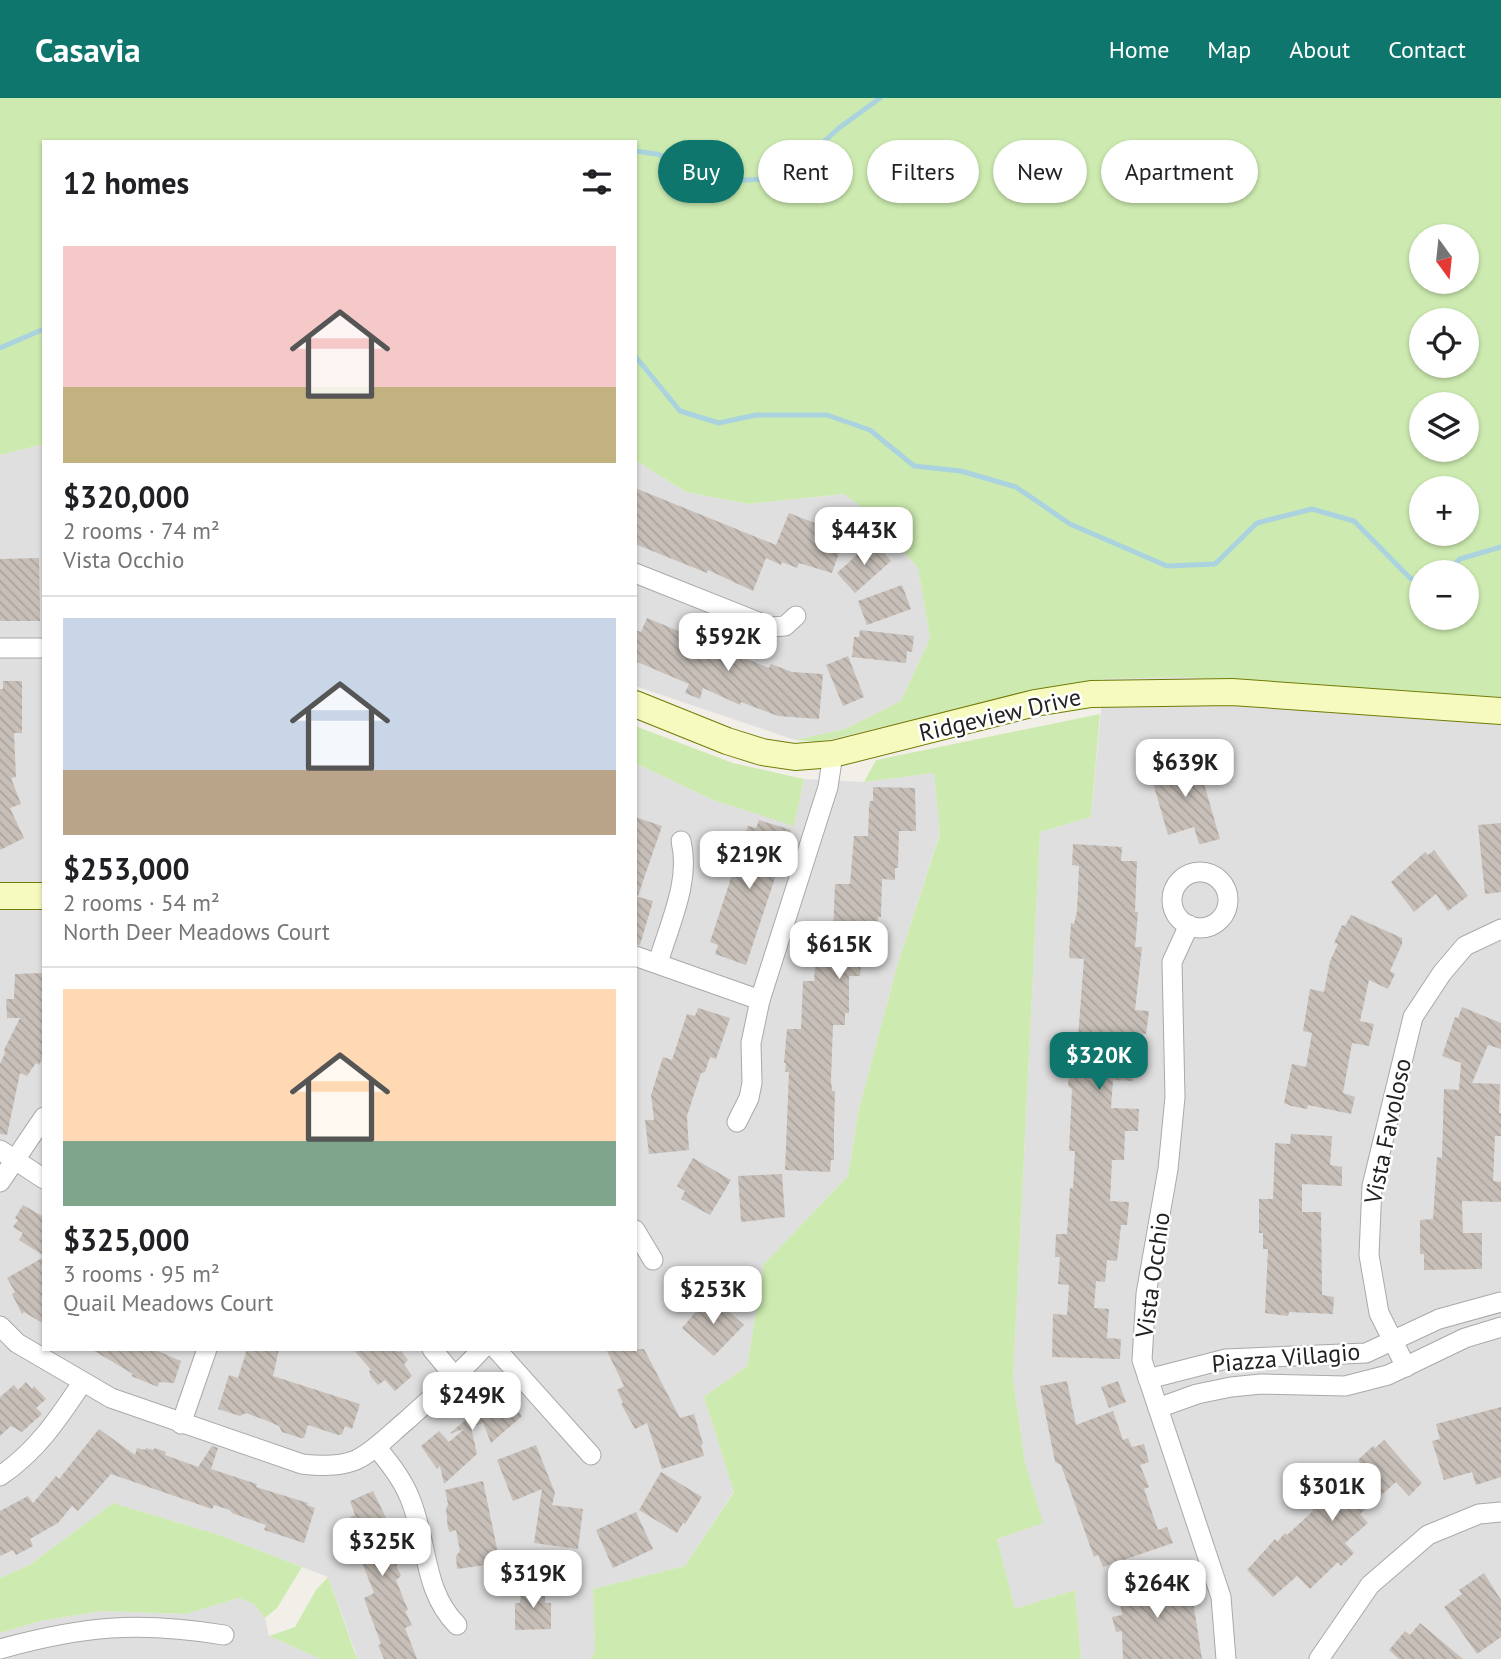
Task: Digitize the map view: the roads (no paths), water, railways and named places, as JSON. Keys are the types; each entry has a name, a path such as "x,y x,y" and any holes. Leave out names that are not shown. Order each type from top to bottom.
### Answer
{"street":[{"path":"637,574 771,627 785,626 796,616"},
{"path":"0,648 42,648"},
{"name":"Ridgeview Drive","path":"637,705 762,752 795,757 833,754 1035,703 1091,694 1232,692 1501,711"},
{"path":"737,1122 749,1098 752,1083 751,1043 760,1000 828,788 833,754"},
{"path":"658,963 682,884 685,857 681,841"},
{"path":"0,896 42,895"},
{"name":"Vista Occhio","path":"1189,925 1172,962 1175,1097 1168,1169 1146,1294 1142,1360 1220,1597 1226,1659"},
{"name":"Vista Favoloso","path":"1406,1367 1379,1313 1369,1255 1373,1186 1413,1017 1442,973 1465,946 1501,929"},
{"path":"637,957 760,1000"},
{"path":"0,1182 8,1155 42,1119"},
{"path":"8,1155 42,1177"},
{"path":"637,1233 653,1260"},
{"name":"Piazza Villagio","path":"1148,1379 1226,1359 1366,1353 1439,1320 1501,1301"},
{"path":"0,1326 17,1343 110,1398 302,1464 339,1465 356,1460 376,1447 455,1377 480,1351"},
{"name":"Piazza Villagio","path":"1158,1408 1197,1394 1231,1387 1261,1384 1345,1386 1388,1375 1465,1338 1501,1326"},
{"path":"181,1424 206,1351"},
{"path":"434,1351 455,1377"},
{"path":"498,1351 591,1455"},
{"path":"0,1476 36,1448 82,1383"},
{"path":"376,1447 396,1472 410,1497 432,1587 445,1614 457,1625"},
{"path":"1319,1659 1370,1585 1427,1535 1479,1514 1501,1511"},
{"path":"0,1648 51,1635 98,1628 183,1628 223,1635"}],"waterway":[{"path":"637,151 657,154 728,181 783,178 839,128 880,98"},
{"path":"0,348 42,330"},
{"path":"637,358 680,411 719,423 756,415 827,415 870,430 914,466 961,471 1016,487 1070,524 1167,566 1215,564 1257,523 1312,509 1354,521 1409,577"},
{"path":"1459,560 1501,547"}]}
